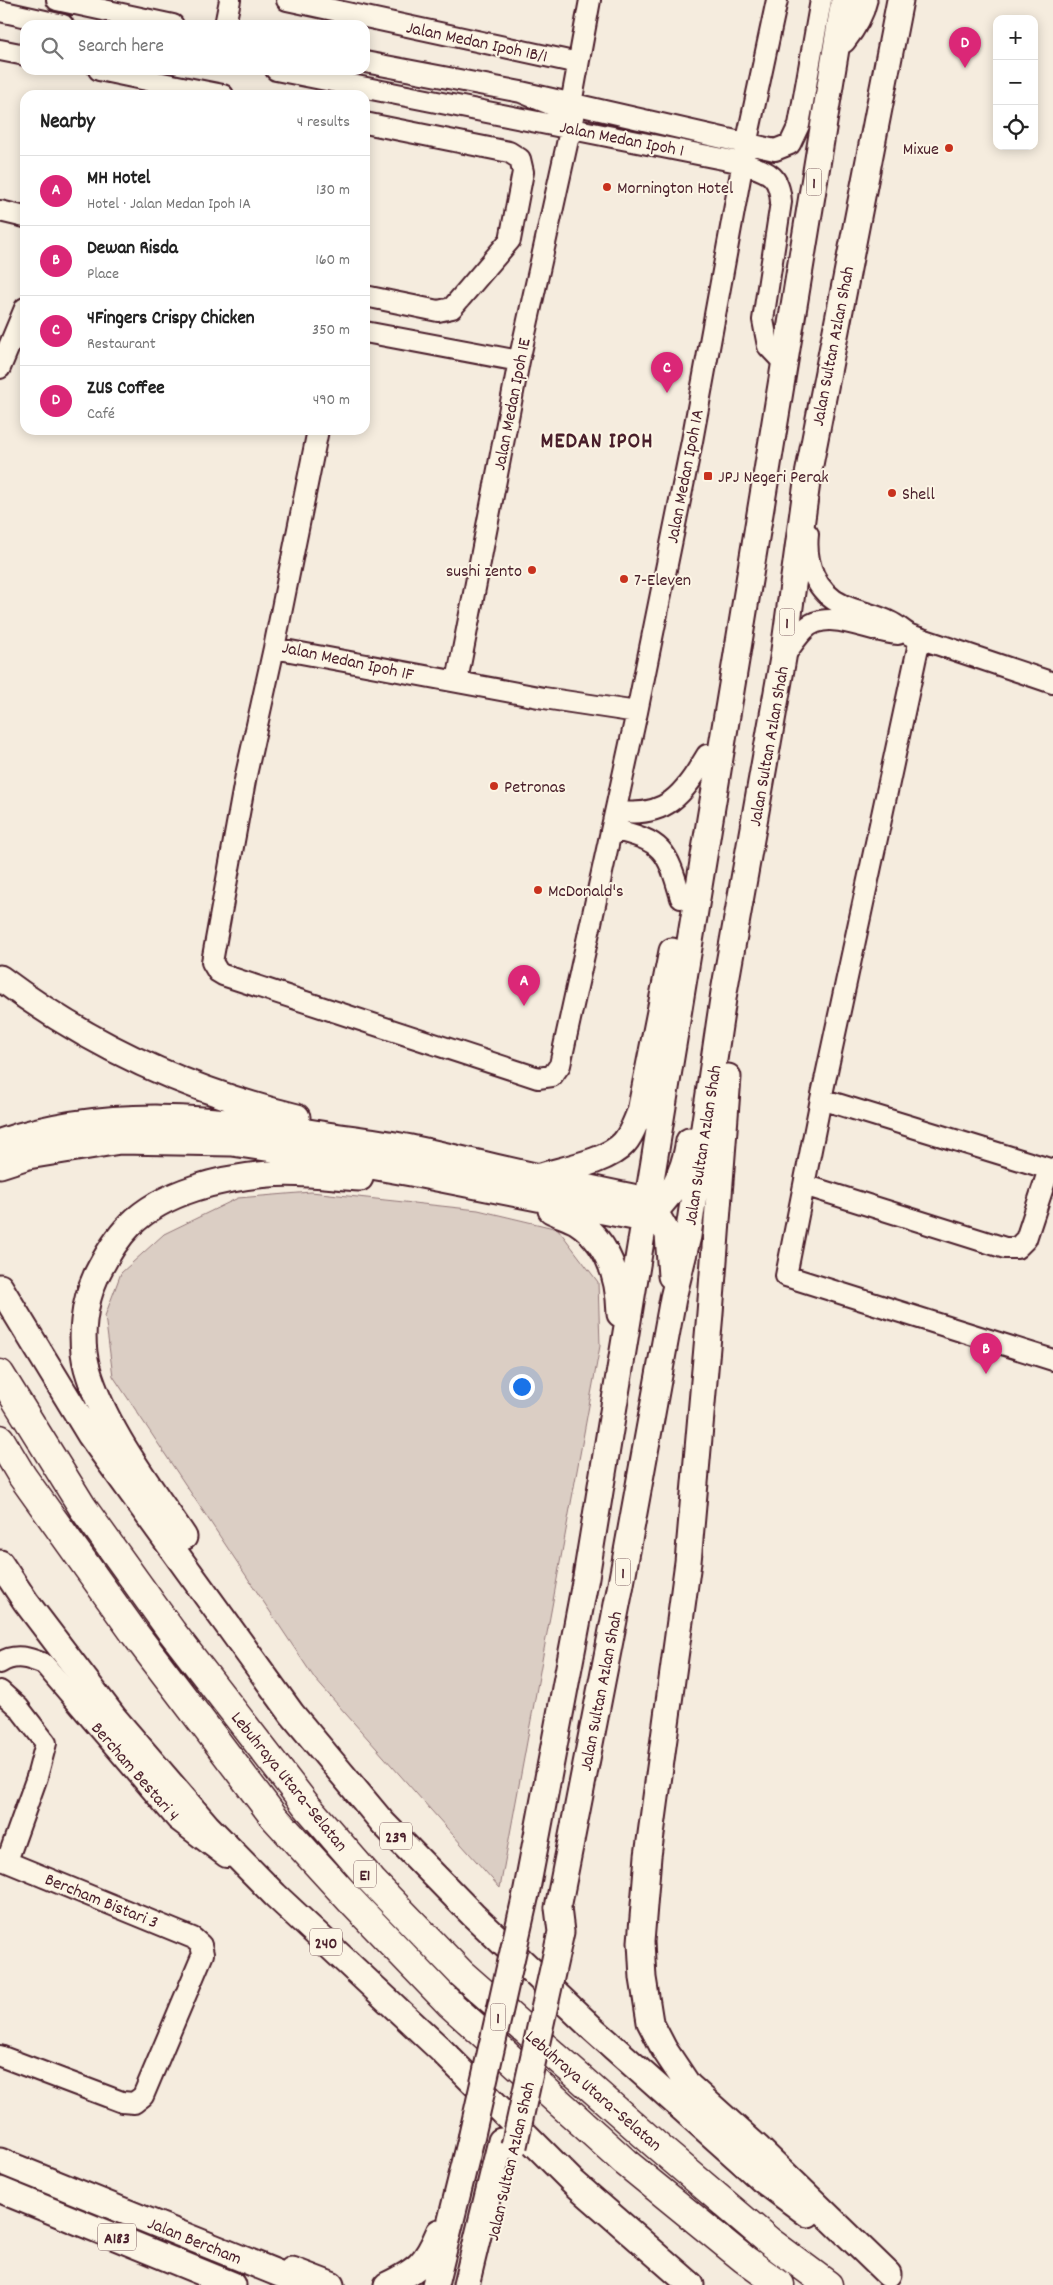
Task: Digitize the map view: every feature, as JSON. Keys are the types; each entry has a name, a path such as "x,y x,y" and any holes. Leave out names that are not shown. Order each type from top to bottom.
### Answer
{"highway":[{"name":"Lebuhraya Utara–Selatan","path":"0,1374 83,1508 172,1632 300,1798 372,1881 461,1973 663,2152 769,2241 828,2285"},
{"name":"Lebuhraya Utara–Selatan","path":"0,1439 22,1476 135,1634 274,1817 350,1900 450,2004 625,2162 744,2259 780,2285"}],"main road":[{"name":"Jalan Sultan Azlan Shah","path":"435,2285 471,2140 526,1894 586,1577 621,1357 649,1210 653,1168 844,0"},
{"path":"837,48 850,32 863,7 864,0"},
{"name":"Jalan Sultan Azlan Shah","path":"482,2285 508,2143 561,1932 558,1908 621,1584 672,1298 688,1236 724,992 783,658 798,531 900,0"},
{"path":"517,1195 649,1210 666,1201 686,1164 777,608 808,475"},
{"path":"536,1177 610,1154 623,1145 632,1133 640,1112 707,755 729,607 752,569"},
{"path":"0,978 34,1004 96,1041 154,1068 203,1087 282,1113 390,1137 412,1161 536,1177 649,1210 668,1234 672,1298"},
{"path":"724,992 730,1036 710,1313 688,1562 648,1856 641,1942 643,1978 650,2022 664,2049 688,2085 757,2147 895,2280"},
{"path":"0,1165 17,1144 99,1121 154,1117 198,1118 272,1126 412,1161 517,1195 576,1221 603,1245 613,1268 619,1296 621,1357"},
{"path":"292,1714 249,1634 135,1464 101,1405 87,1366 84,1344 88,1293 101,1266 130,1225 152,1209 176,1196 234,1179 270,1174 385,1180 412,1161"},
{"path":"653,1168 664,1177 671,1179 680,1175"},
{"name":"239","path":"0,1287 90,1436 292,1714 383,1823 473,1915 592,2028 761,2179 895,2280"},
{"name":"240","path":"0,1563 26,1602 115,1719 207,1826 275,1895 442,2051 572,2181 691,2285"},
{"path":"466,2285 508,2143"},
{"name":"Jalan Bercham","path":"0,2161 306,2285"},
{"path":"387,2285 410,2274 429,2256 458,2187"},
{"name":"Jalan Bercham","path":"0,2190 233,2285"},
{"path":"108,2206 117,2202 125,2204 331,2285"}],"street":[{"path":"56,0 150,20"},
{"path":"226,20 230,0"},
{"name":"Jalan Medan Ipoh 1B/1","path":"288,0 578,63"},
{"path":"570,104 590,0"},
{"name":"Jalan Medan Ipoh 1A","path":"274,648 246,775 214,940 212,962 218,972 538,1078 552,1076 560,1065 637,712 692,441 744,154 777,0"},
{"name":"Jalan Medan Ipoh 1","path":"301,75 571,128 744,154 775,150 790,144 799,125 820,0"},
{"path":"0,11 40,20"},
{"path":"0,50 20,54"},
{"name":"Jalan Medan Ipoh 1","path":"370,63 521,92 570,104 744,154 778,183 780,190 781,202 763,320 768,346 784,363"},
{"path":"147,75 204,90"},
{"path":"521,92 570,112 573,117 571,128"},
{"path":"370,124 509,152 520,160 523,172 510,240 452,308 438,311 370,297"},
{"name":"Jalan Medan Ipoh 1E","path":"456,681 519,362 571,128"},
{"path":"0,211 20,216"},
{"path":"0,368 20,320"},
{"path":"370,333 519,362"},
{"name":"Jalan Medan Ipoh 1F","path":"317,435 274,648 544,698 637,712"},
{"path":"808,475 812,502 808,558 812,573 819,586 829,597 843,605 890,622 915,637 1053,683"},
{"path":"783,658 804,630 812,624 826,620 840,620 885,634 915,637"},
{"path":"915,637 786,1276 1053,1360"},
{"path":"614,820 659,809 683,791 707,755"},
{"path":"614,820 644,837 664,852 672,867 681,898"},
{"path":"804,1185 1005,1248 1017,1248 1026,1239 1051,1170 821,1099"},
{"name":"Bercham Bestari 4","path":"0,1663 24,1656 44,1664 177,1820 275,1895"},
{"path":"0,1691 19,1708 46,1743 37,1777 3,1860"},
{"name":"Bercham Bistari 3","path":"0,2056 122,2102 134,2103 143,2096 203,1954 202,1945 193,1938 3,1860"}],"shaded area":[{"path":"311,1192 478,1210 558,1229 598,1282 600,1346 500,1888 315,1679 113,1376 105,1316 121,1273 164,1234 238,1198"}],"place":[{"name":"ZUS Coffee","path":"965,68"},
{"name":"Mixue","path":"949,148"},
{"name":"Mornington Hotel","path":"607,187"},
{"name":"4Fingers Crispy Chicken","path":"667,393"},
{"name":"JPJ Negeri Perak","path":"708,476"},
{"name":"Shell","path":"892,493"},
{"name":"sushi zento","path":"532,570"},
{"name":"7-Eleven","path":"624,579"},
{"name":"Petronas","path":"494,786"},
{"name":"McDonald's","path":"538,890"},
{"name":"MH Hotel","path":"524,1006"},
{"name":"Dewan Risda","path":"986,1374"}],"district":[{"name":"MEDAN IPOH","path":"597,439"}]}
